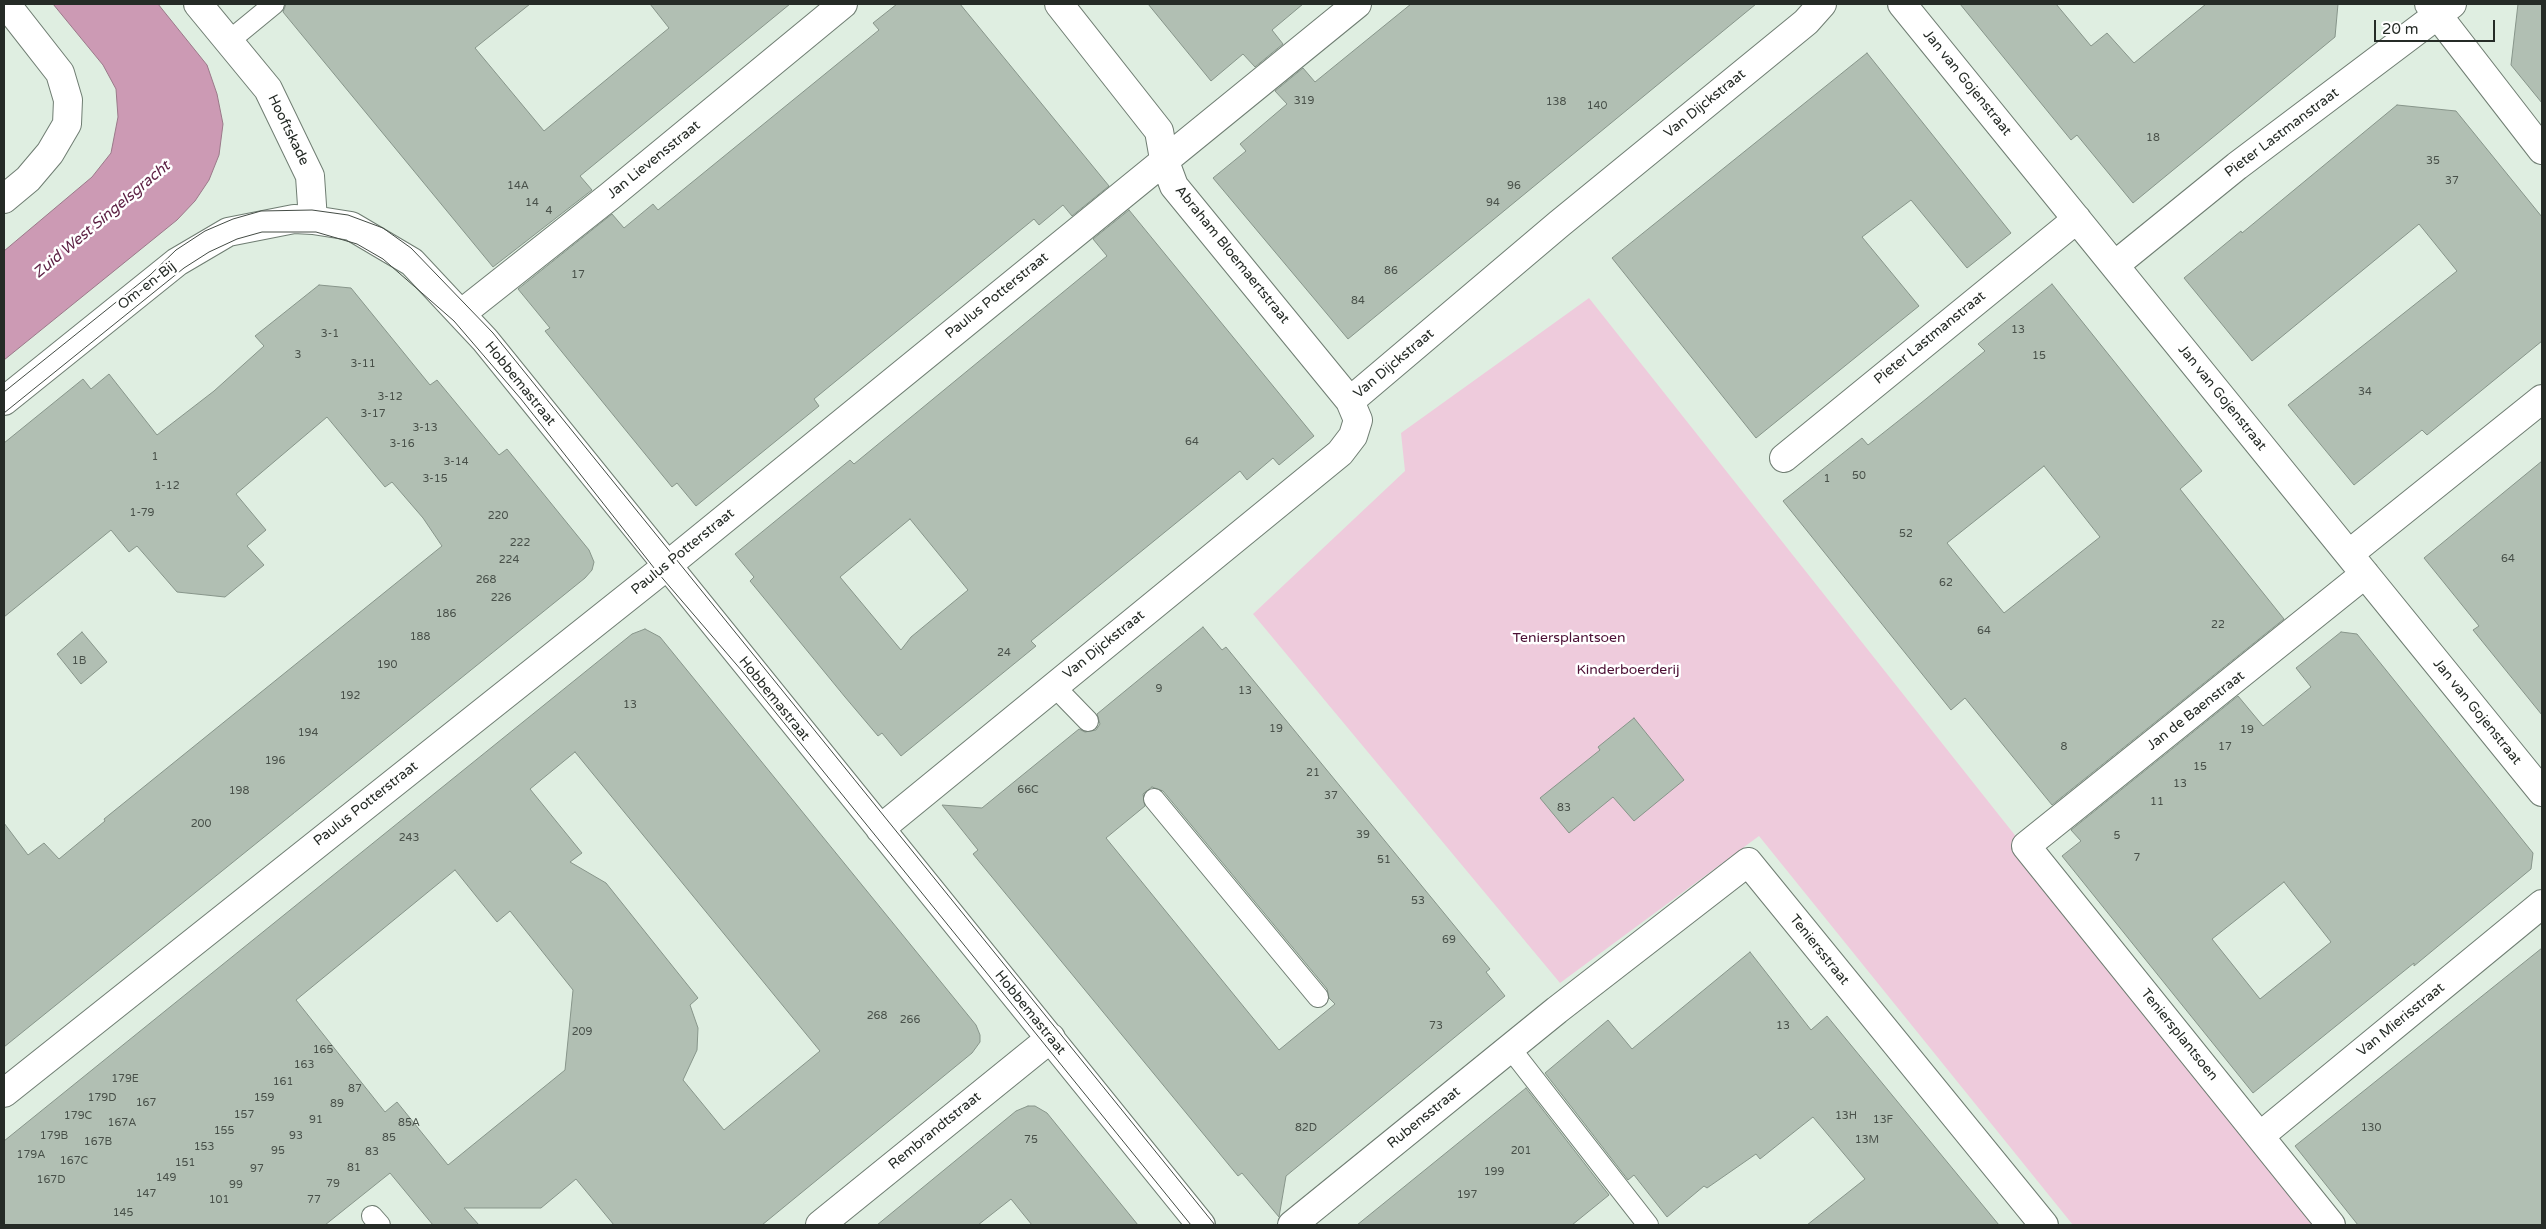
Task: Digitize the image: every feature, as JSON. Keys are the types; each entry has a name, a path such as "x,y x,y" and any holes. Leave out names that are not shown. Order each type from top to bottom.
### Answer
{"street":[{"path":"4,199 28,179 50,153 67,124 68,100 60,73 6,4"},
{"name":"Hooftskade","path":"198,4 268,89 310,176 313,220"},
{"name":"Jan Lievensstraat","path":"462,313 610,196 843,4"},
{"name":"Abraham Bloemaertstraat","path":"1059,4 1159,131 1164,159 1174,186 1350,401"},
{"name":"Paulus Potterstraat","path":"4,1093 667,566 1164,159 1357,4"},
{"name":"Van Dijckstraat","path":"880,829 1340,453 1353,436 1358,420 1350,401 1559,224 1806,22 1822,4"},
{"name":"Jan van Gojenstraat","path":"1902,4 2542,792"},
{"path":"2440,7 2542,150"},
{"name":"Pieter Lastmanstraat","path":"2115,265 2237,166 2440,7"},
{"name":"Om-en-Bij","path":"4,401 132,297 177,262 205,244 228,232 258,225 294,219 313,220"},
{"name":"Pieter Lastmanstraat","path":"1784,458 2077,219"},
{"name":"Hobbemastraat","path":"313,220 351,226 392,249 412,262 462,313 1202,1225"},
{"name":"Jan de Baenstraat","path":"2026,846 2357,564 2542,399"},
{"name":"Teniersplantsoen","path":"2026,846 2331,1225"},
{"name":"Teniersstraat","path":"1557,1010 1748,862 2044,1225"},
{"name":"Van Mierisstraat","path":"2260,1136 2542,904"},
{"name":"Rubensstraat","path":"1292,1225 1557,1010"},
{"name":"Rembrandtstraat","path":"820,1225 1051,1038"}],"lane":[{"path":"229,41 274,4"},
{"path":"1054,686 1088,721"},
{"path":"1154,799 1318,997"},
{"path":"1510,1048 1648,1225"}],"green space":[{"name":"Teniersplantsoen","path":"1589,298 2324,1225 2073,1225 1759,836 1560,983 1253,614 1405,471 1401,433"}],"water":[{"name":"Zuid West Singelsgracht","path":"53,4 158,4 207,65 217,94 223,124 219,155 209,180 195,201 177,220 4,360 4,251 92,177 111,153 118,117 116,89 103,65"}],"building":[{"path":"286,4 530,4 475,48 544,131 669,28 650,4 790,4 580,176 592,190 493,267 283,12"},
{"path":"897,4 960,4 1109,186 1072,216 1063,205 1039,225 1034,219 814,399 819,406 696,506 677,483 672,487 545,331 550,328 518,289 612,214 624,228 653,204 658,210 879,30 873,23"},
{"path":"1148,4 1303,4 1272,30 1283,44 1255,67 1243,54 1211,81"},
{"path":"1411,4 1756,4 1348,339 1213,178 1246,151 1240,144 1287,104 1275,91 1303,68 1315,82"},
{"path":"1960,4 2056,4 2091,46 2107,33 2134,63 2206,4 2338,4 2335,37 2133,203 2077,135 2071,140"},
{"path":"2518,4 2542,4 2542,103 2511,65"},
{"path":"1867,53 2011,233 1967,268 1911,200 1862,237 1919,306 1756,438 1612,258"},
{"path":"2397,105 2456,111 2542,217 2542,341 2427,435 2422,430 2354,485 2288,405 2457,271 2419,224 2252,361 2184,278 2241,231 2242,233"},
{"path":"1129,210 1314,436 1279,465 1273,458 1247,480 1240,471 1031,641 1036,646 901,756 882,733 878,736 845,697 750,581 754,577 735,554 850,460 854,464 1107,256 1093,239","holes":["910,519 968,590 911,637 901,650 840,577"]},
{"path":"2052,284 2202,471 2180,489 2284,619 2052,805 1965,698 1951,710 1783,501 1862,438 1868,445 1921,403 1985,351 1978,344","holes":["2044,466 2100,537 2004,613 1947,543"]},
{"path":"319,285 351,288 430,385 437,380 499,455 507,449 589,550 594,562 592,570 585,578 4,1047 4,823 28,855 44,843 59,859 105,821 104,819 442,546 423,518 392,482 385,487 327,417 236,494 266,530 247,546 264,565 225,597 177,592 137,546 129,552 111,530 4,617 4,443 83,379 91,389 109,374 157,435 214,391 264,346 255,336"},
{"path":"2542,461 2542,715 2473,630 2479,626 2424,558"},
{"path":"1203,627 1222,650 1226,647 1490,969 1486,972 1505,996 1286,1176 1279,1217 1242,1173 1238,1176 973,854 978,850 942,805 982,808 1079,729 1085,732 1096,730 1100,724 1097,714","holes":["1152,787 1163,791 1327,989 1329,998 1335,1004 1279,1050 1106,838 1145,806 1143,794"]},
{"path":"645,629 660,637 976,1025 980,1035 980,1042 972,1053 762,1225 614,1225 576,1179 541,1208 464,1208 479,1225 433,1225 390,1173 325,1225 4,1225 4,1141 632,634","holes":["575,752 820,1051 724,1130 683,1080 697,1050 698,1028 690,1005 698,998 606,883 570,862 582,853 530,789","455,870 497,922 510,911 573,990 565,1070 448,1165 397,1102 385,1112 296,1000"]},
{"path":"82,632 107,662 81,684 57,654"},
{"path":"2341,632 2357,634 2533,853 2531,869 2414,966 2414,963 2253,1093 2062,856 2081,841 2071,830 2238,696 2263,726 2311,687 2296,668","holes":["2284,882 2331,942 2260,999 2212,939"]},
{"path":"1634,718 1684,780 1634,821 1613,797 1569,833 1540,798 1600,750 1598,747"},
{"path":"2542,948 2542,1225 2358,1225 2295,1146"},
{"path":"1750,952 1811,1030 1827,1016 1999,1225 1807,1225 1865,1179 1813,1117 1760,1159 1756,1154 1707,1188 1704,1186 1667,1217 1634,1175 1628,1180 1545,1073 1608,1020 1632,1049"},
{"path":"1526,1088 1609,1195 1572,1225 1357,1225"},
{"path":"1028,1106 1035,1106 1047,1113 1138,1225 1032,1225 1011,1199 978,1225 877,1225 1016,1111"}],"tram line":[{"path":"4,392 150,275 176,250 205,231 233,219 261,211 312,210 348,215 383,228 411,248 493,333 1215,1225"},
{"path":"4,413 184,268 209,252 237,239 262,232 316,232 357,244 383,259 454,321 521,399 658,573 742,671 1191,1225"}],"park label":[{"name":"Kinderboerderij","path":"1628,670"}]}
